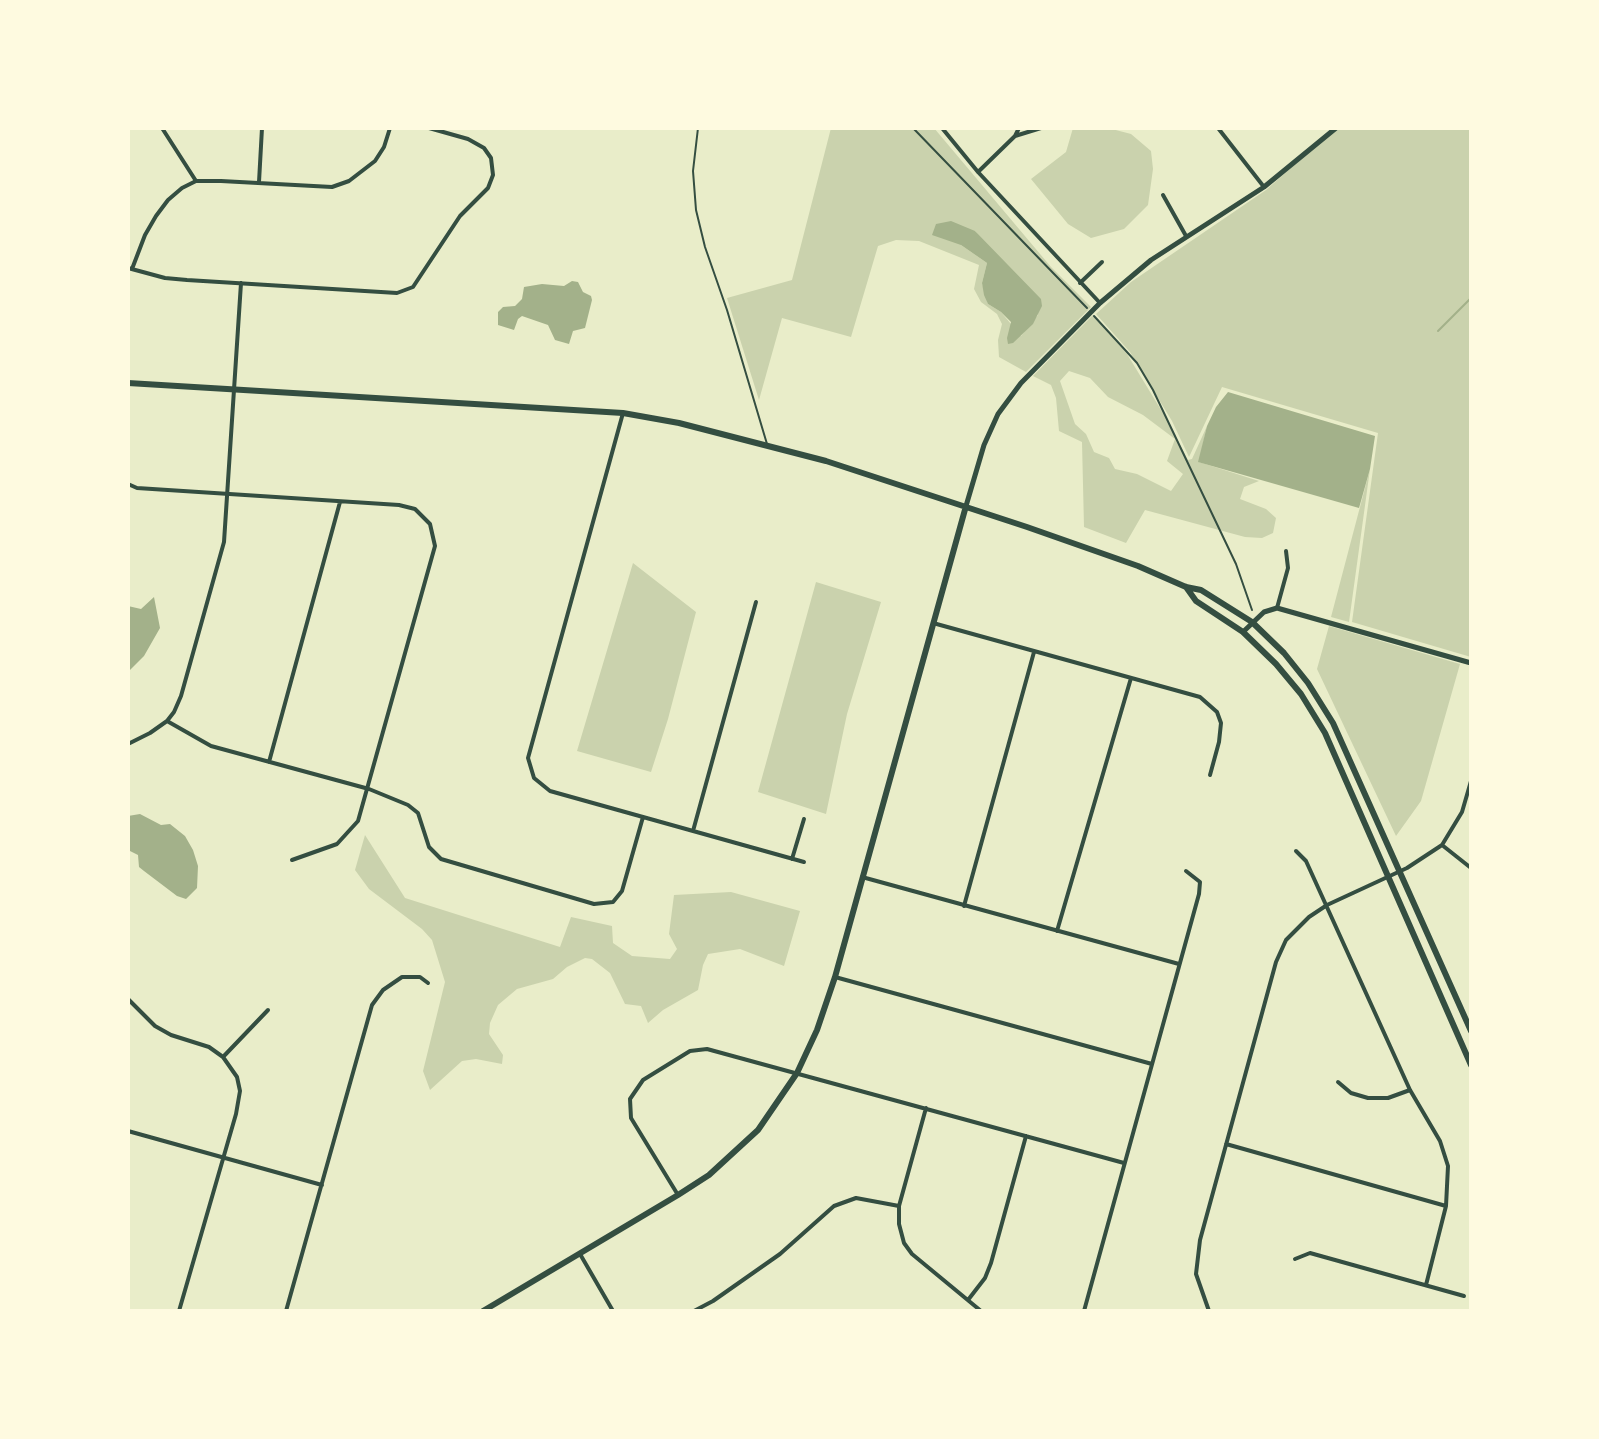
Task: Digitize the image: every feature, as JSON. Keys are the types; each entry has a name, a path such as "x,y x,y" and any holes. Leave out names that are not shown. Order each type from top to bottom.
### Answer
{"main road":[{"path":"128,383 623,413 679,423 767,445 966,506 1201,590 1252,622 1284,653 1308,683 1333,723 1471,1031"},
{"path":"489,1310 678,1195 732,1156 758,1130 797,1073 817,1030 835,977 966,506"},
{"path":"1186,587 1196,601 1243,632 1301,694 1325,733 1471,1065"}],"street":[{"path":"162,128 196,181"},
{"path":"259,182 262,128"},
{"path":"390,128 384,147 375,161 349,181 332,187 196,181 182,188 156,216 130,269 165,278 397,293 413,287 460,216 488,188 493,175 491,158 484,148 468,139 429,128"},
{"path":"942,128 978,172 1100,303"},
{"path":"978,172 1015,136 1019,128"},
{"path":"1015,136 1041,128"},
{"path":"1232,128 1220,130 1264,187"},
{"path":"966,506 984,445 998,414 1021,383 1100,303 1151,260 1264,187 1336,128"},
{"path":"1163,195 1186,236"},
{"path":"1080,283 1102,262"},
{"path":"128,744 167,721 181,696 224,542 241,283"},
{"path":"623,413 528,758 534,778 550,791 804,862"},
{"path":"128,484 137,488 399,505 415,509 425,516 433,532 435,546 358,821 341,841 329,849 292,860"},
{"path":"269,762 340,502"},
{"path":"1277,608 1288,568 1286,551"},
{"path":"693,831 756,602"},
{"path":"1243,632 1264,612 1277,608 1471,663"},
{"path":"933,623 1200,697 1217,712 1221,723 1210,775"},
{"path":"964,906 1034,652"},
{"path":"1057,931 1131,678"},
{"path":"167,721 211,746 369,789 408,805 418,813 429,847 441,859 601,905 617,899 622,891 643,817"},
{"path":"1209,1311 1196,1274 1200,1240 1276,962 1286,940 1309,917 1327,905 1387,877 1442,845 1462,812 1471,781"},
{"path":"792,859 804,819"},
{"path":"1442,845 1471,868"},
{"path":"1296,851 1306,861 1410,1090 1440,1141 1448,1166 1446,1206 1426,1285"},
{"path":"1084,1311 1199,894 1200,882 1186,871"},
{"path":"862,877 1179,964"},
{"path":"286,1311 372,1005 383,990 402,977 420,977 428,983"},
{"path":"835,977 1152,1064"},
{"path":"128,999 155,1026 171,1035 209,1047 223,1057 237,1077 240,1091 179,1311"},
{"path":"223,1057 268,1010"},
{"path":"678,1195 631,1118 630,1099 636,1087 690,1051 707,1049 1124,1163"},
{"path":"1338,1082 1351,1093 1368,1098 1388,1098 1410,1090"},
{"path":"926,1108 899,1206 899,1224 904,1243 912,1254 981,1311"},
{"path":"128,1131 322,1185"},
{"path":"968,1300 985,1278 991,1263 1026,1136"},
{"path":"1226,1144 1446,1206"},
{"path":"694,1311 780,1254 834,1206 856,1198 899,1206"},
{"path":"579,1253 613,1311"},
{"path":"1295,1259 1310,1253 1464,1296"}],"lane":[{"path":"698,128 693,171 696,210 767,445"}],"path":[{"path":"913,128 1137,363 1153,390 1236,564 1252,610"}],"shaded area":[{"path":"831,128 934,128 1051,267 1091,307 1026,372 999,357 998,340 1002,324 997,314 981,302 974,289 979,265 919,241 896,240 878,246 851,337 782,318 759,400 727,298 792,280","holes":["975,231 1038,315 1021,336 1001,312 988,304 982,283 987,263 961,245"]},
{"path":"1073,128 1108,128 1131,134 1151,151 1153,169 1148,205 1124,229 1091,238 1068,224 1031,179 1066,152"},
{"path":"1336,128 1471,128 1471,657 1352,622 1378,433 1222,387 1189,457 1172,421 1130,352 1096,314 1131,282 1266,190"},
{"path":"951,221 975,231 1041,299 1042,306 1033,324 1013,343 1008,344 1007,338 1011,322 988,304 984,295 982,283 987,263 961,245 932,235 936,224"},
{"path":"572,281 578,282 592,300 585,328 573,331 569,344 555,340 548,325 522,316 514,330 498,325 498,312 503,307 515,306 522,299 524,287 542,284 564,286"},
{"path":"1093,315 1127,354 1188,460 1192,459 1207,426 1199,462 1259,481 1244,487 1240,499 1266,509 1276,518 1273,533 1262,538 1245,537 1145,510 1126,543 1084,527 1082,442 1059,431 1056,398 1051,385 1033,376","holes":["1069,371 1090,378 1108,397 1143,415 1175,439 1167,461 1183,474 1171,491 1137,474 1115,469 1109,458 1094,452 1086,434 1075,424 1060,381"]},
{"path":"1228,392 1375,436 1359,508 1198,462 1207,426"},
{"path":"1370,469 1349,622 1331,617"},
{"path":"633,563 696,612 651,772 577,751"},
{"path":"816,582 881,602 847,714 826,814 758,792"},
{"path":"154,597 160,628 144,656 128,672 128,606 141,609"},
{"path":"1329,626 1460,664 1421,801 1396,836 1317,669"},
{"path":"140,814 161,825 170,824 185,836 193,850 198,866 197,888 186,899 177,896 139,867 138,855 128,850 128,816"},
{"path":"365,835 405,898 560,947 571,917 612,926 613,943 632,956 670,959 677,949 669,934 674,895 731,892 800,911 784,966 740,949 708,954 698,990 663,1010 648,1023 641,1006 625,1004 610,973 592,959 585,958 567,967 553,979 517,989 498,1005 490,1023 489,1034 503,1055 502,1064 476,1059 462,1061 430,1090 423,1071 445,982 432,940 369,889 355,870"}],"waterway":[{"path":"1438,331 1471,298"}]}
